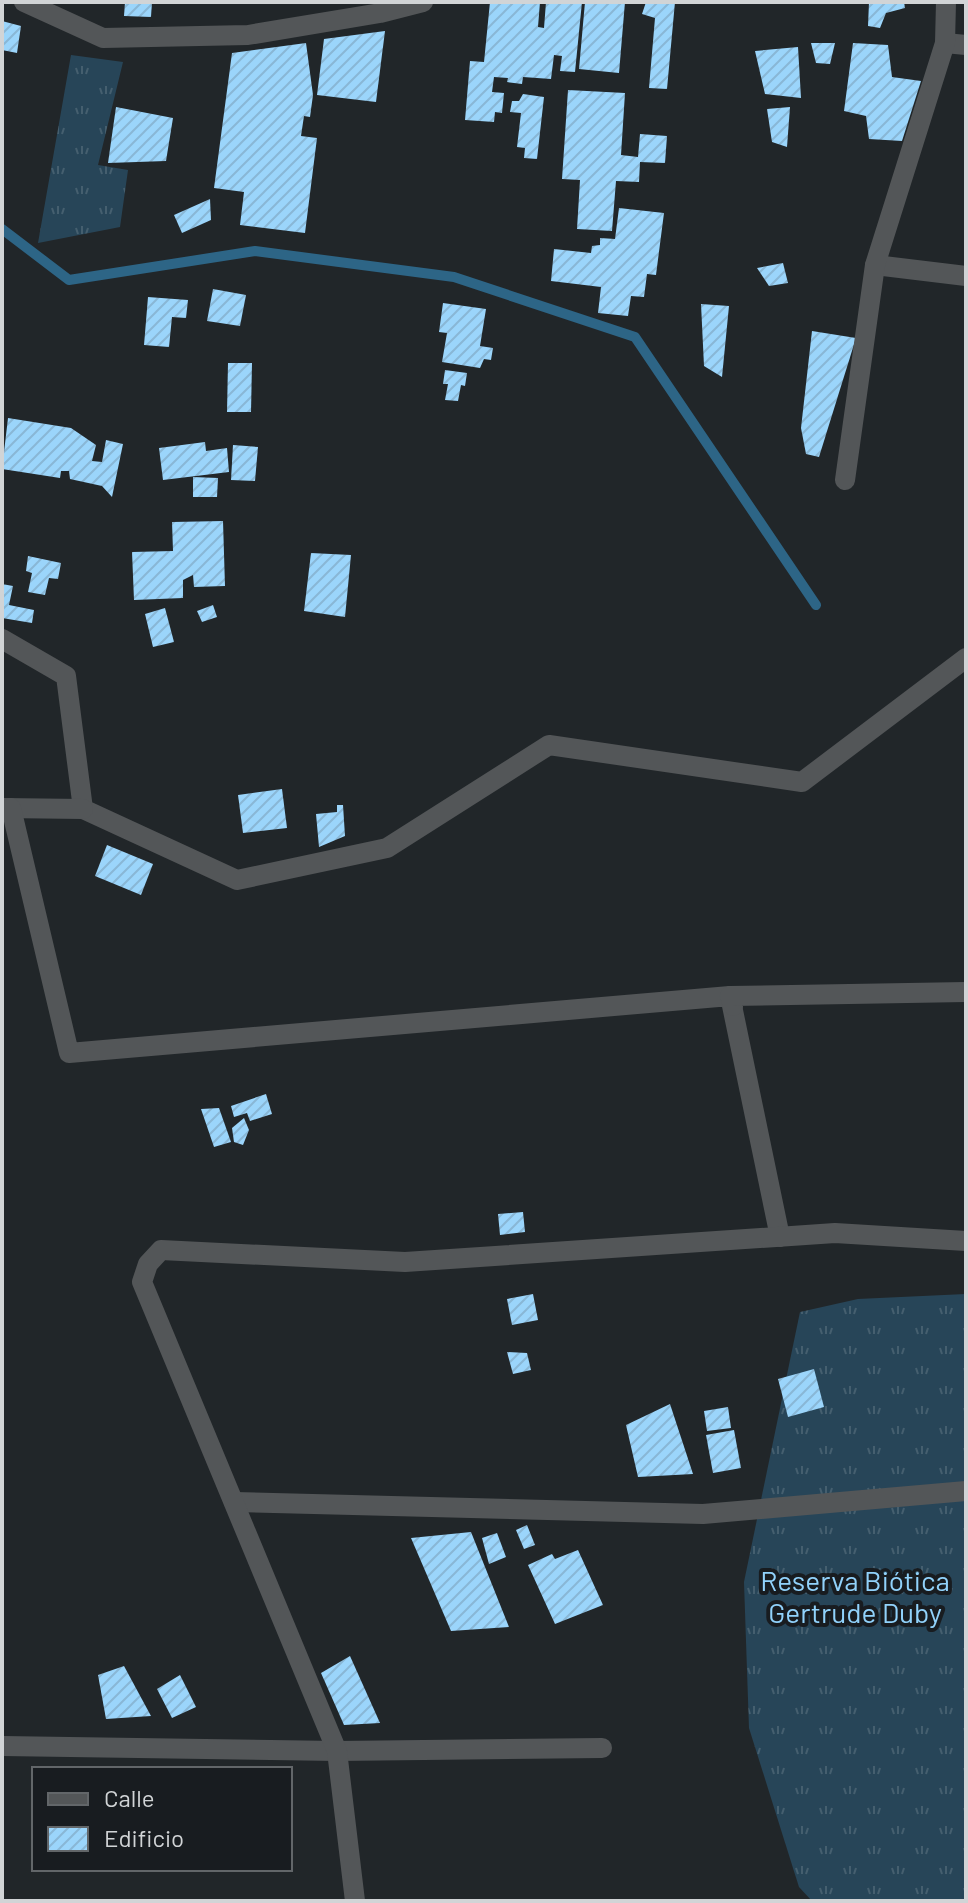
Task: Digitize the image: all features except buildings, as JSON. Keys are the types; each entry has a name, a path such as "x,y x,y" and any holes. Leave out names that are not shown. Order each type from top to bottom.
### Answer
{"street":[{"path":"24,2 103,38 248,35 380,13 423,2"},
{"path":"845,480 875,265 945,43 946,2"},
{"path":"945,43 966,45"},
{"path":"875,265 966,276"},
{"path":"2,639 66,676 83,809"},
{"path":"966,658 802,782 549,745 387,848 237,880 83,809 6,808 69,1053 730,996 966,994"},
{"path":"730,996 780,1237"},
{"path":"355,1901 337,1751 142,1282 148,1264 161,1250 405,1262 835,1233 966,1241"},
{"path":"234,1502 703,1514 966,1491"},
{"path":"2,1746 337,1751 602,1748"}],"green space":[{"path":"71,55 123,62 98,165 128,170 120,227 38,243"},
{"name":"Reserva Biótica Gertrude Duby","path":"966,1294 966,1901 812,1901 799,1887 749,1728 744,1582 800,1312 858,1299"}],"waterway":[{"path":"2,229 69,280 255,251 454,277 635,337 816,605"}]}
